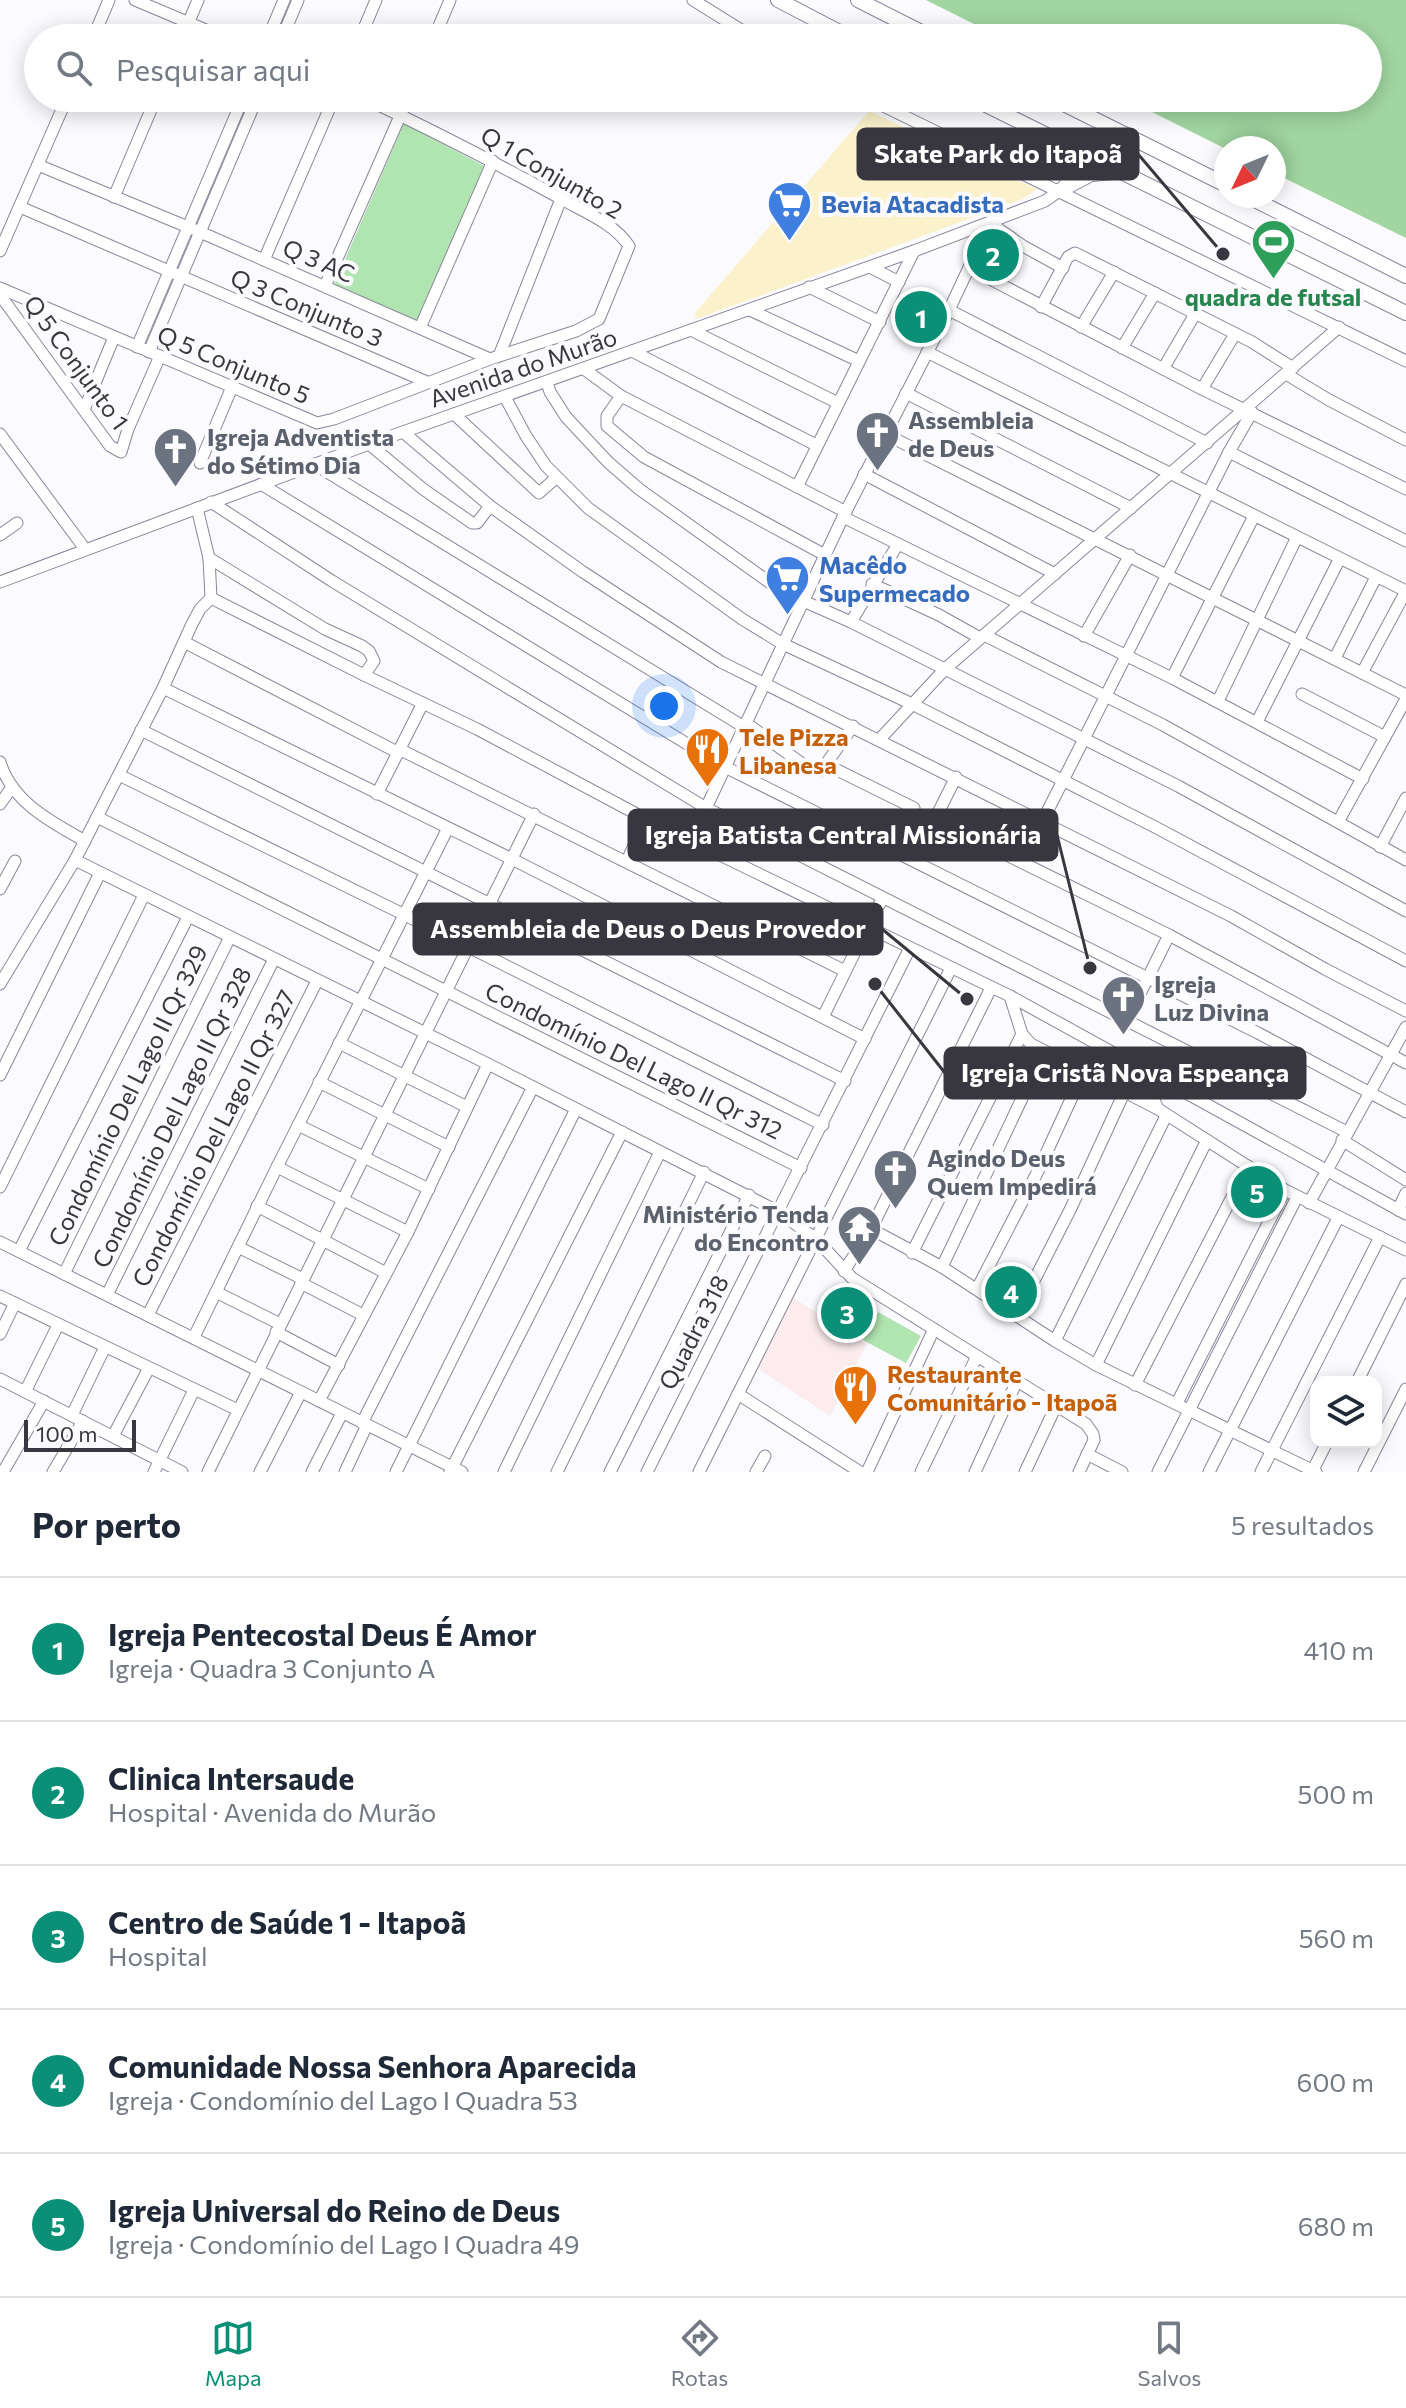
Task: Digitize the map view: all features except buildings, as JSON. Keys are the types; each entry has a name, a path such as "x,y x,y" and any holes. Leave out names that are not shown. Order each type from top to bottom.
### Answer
{"main road":[{"path":"778,0 824,24"},
{"path":"858,0 905,24"},
{"path":"1000,112 1406,313"},
{"path":"1080,112 1214,179"},
{"path":"1057,140 1073,166 1072,174 1062,189"},
{"path":"1062,189 1096,172 1122,173"},
{"path":"1271,208 1406,276"}],"street":[{"path":"99,24 109,0"},
{"path":"135,0 193,24"},
{"path":"188,22 198,0"},
{"path":"274,24 284,0"},
{"path":"288,24 298,0"},
{"path":"366,24 376,0"},
{"path":"440,24 450,0"},
{"path":"693,0 732,24"},
{"path":"0,251 61,112"},
{"path":"114,197 150,112"},
{"path":"137,347 175,275 238,112"},
{"path":"194,230 250,112"},
{"path":"264,260 328,112"},
{"name":"Q 1 Conjunto 2","path":"394,112 595,216 629,246 599,319 576,331 494,358"},
{"path":"325,286 402,112"},
{"path":"897,112 1062,189 1406,361"},
{"path":"420,328 493,161"},
{"name":"Q 3 AC","path":"38,165 494,358"},
{"name":"Avenida do Murão","path":"0,582 369,444 990,223 1045,201 1062,189"},
{"path":"494,358 561,199"},
{"name":"Q 3 Conjunto 3","path":"20,207 427,382"},
{"path":"688,839 706,808 864,474 990,223 1023,246 1066,263"},
{"path":"797,487 914,251"},
{"path":"1041,307 1075,253 1267,350 1290,371 1406,440"},
{"path":"870,267 899,282"},
{"path":"969,268 1202,389 1406,489"},
{"path":"1081,327 1114,272"},
{"path":"155,354 175,275"},
{"path":"809,287 880,322"},
{"name":"Q 5 Conjunto 5","path":"0,288 317,423 494,358"},
{"path":"1122,348 1155,293"},
{"name":"Q 5 Conjunto 1","path":"0,295 110,446 121,452 155,354"},
{"path":"750,310 859,361"},
{"path":"949,310 1207,443"},
{"path":"1163,369 1195,314"},
{"path":"879,740 945,669 1170,474 1249,411 1339,327"},
{"path":"691,330 838,403"},
{"path":"1202,389 1235,334"},
{"path":"84,410 114,337"},
{"path":"632,351 816,445"},
{"path":"927,352 1406,591 1362,673"},
{"path":"584,369 621,396 797,487 898,544 1218,701 1363,779"},
{"path":"547,382 566,417 608,462 639,489 773,586 1178,786 1406,911"},
{"path":"200,463 232,387"},
{"path":"906,393 1131,508"},
{"path":"621,396 605,420 615,433 644,457 825,555"},
{"path":"505,397 526,436 556,478 611,526 742,619 783,644 912,704 1250,876 1406,961"},
{"path":"1043,820 1210,494 1249,411"},
{"path":"454,414 539,493 556,478"},
{"path":"403,432 490,506 721,662 1043,820 1231,916 1406,1011"},
{"path":"885,434 1335,658 1406,697 1338,822"},
{"path":"1,437 85,549"},
{"path":"369,444 423,489 472,523 477,523 490,506"},
{"path":"1229,452 1406,541"},
{"path":"314,464 745,725 814,771 821,771 827,765 853,726"},
{"path":"864,474 1055,574"},
{"path":"261,484 725,767 1148,978 1406,1112"},
{"path":"211,502 332,581 706,808 1127,1020 1344,1136 1406,1180"},
{"path":"0,984 75,860 200,609 211,598 209,558 197,508"},
{"path":"1172,678 1254,516"},
{"path":"0,535 17,523"},
{"path":"1218,701 1297,537"},
{"path":"851,622 898,544"},
{"path":"1084,636 1130,555"},
{"path":"209,558 325,629 369,651 374,661 364,675"},
{"path":"1257,722 1339,560"},
{"path":"1335,658 1376,577"},
{"path":"872,584 1210,750 1406,860"},
{"path":"211,598 423,703 646,819 1010,996 1402,1212 1406,1193"},
{"path":"184,642 845,971"},
{"path":"163,688 512,859 865,1039"},
{"path":"1302,694 1385,737"},
{"path":"377,794 423,703"},
{"path":"141,730 845,1081"},
{"path":"0,762 12,787 42,816 85,841"},
{"path":"827,765 914,808"},
{"path":"119,775 823,1125"},
{"path":"956,777 938,813 944,822 1169,935 1406,1063"},
{"path":"0,804 12,787"},
{"path":"1380,847 1406,798"},
{"path":"208,1472 534,814"},
{"name":"Condomínio Del Lago II Qr 312","path":"97,817 801,1168"},
{"path":"627,861 646,819"},
{"path":"194,1337 448,828"},
{"path":"75,860 779,1212 816,1239 844,1271 1090,1428 1094,1440 1079,1472"},
{"path":"0,889 15,861"},
{"path":"0,1075 100,873"},
{"path":"0,1187 144,895"},
{"path":"867,926 883,898"},
{"path":"19,1251 188,917"},
{"path":"1127,1020 1169,935"},
{"name":"Condomínio Del Lago II Qr 329","path":"64,1274 230,937"},
{"name":"Quadra 318","path":"647,1472 910,948"},
{"path":"823,1017 854,954"},
{"name":"Condomínio Del Lago II Qr 328","path":"107,1295 274,959"},
{"path":"699,1472 951,968"},
{"name":"Condomínio Del Lago II Qr 327","path":"148,1315 317,981"},
{"path":"844,1271 871,1229 991,988"},
{"path":"1010,996 1021,1029 1031,1044 1162,1113 1297,1197 1406,1250"},
{"path":"912,1253 1028,1014 1039,1012"},
{"path":"1309,1203 1406,1027"},
{"path":"339,1043 467,1107"},
{"path":"942,1267 1044,1052"},
{"path":"319,1401 408,1232 488,1064"},
{"path":"977,1289 1039,1169 1084,1071"},
{"path":"1153,1073 1151,1093 1162,1113"},
{"path":"319,1082 449,1147"},
{"path":"345,1472 365,1424 533,1087"},
{"path":"1016,1316 1071,1208 1124,1093"},
{"path":"1141,1102 1151,1093"},
{"path":"396,1472 576,1109"},
{"path":"1055,1341 1162,1113"},
{"path":"298,1125 429,1189"},
{"path":"0,1242 259,1369 454,1470 622,1132"},
{"path":"1096,1365 1207,1140"},
{"path":"504,1472 660,1152"},
{"path":"1135,1385 1248,1166"},
{"path":"277,1167 408,1232"},
{"path":"557,1472 704,1172"},
{"path":"1177,1403 1285,1190"},
{"path":"610,1472 749,1195"},
{"path":"1158,1472 1297,1197"},
{"path":"257,1206 386,1273"},
{"path":"1209,1472 1338,1218"},
{"path":"871,1229 942,1267 1055,1341 1135,1385 1314,1471 1324,1448"},
{"path":"1261,1472 1380,1237"},
{"path":"238,1247 363,1315"},
{"path":"1360,1376 1406,1284"},
{"path":"216,1292 339,1365"},
{"path":"0,1296 238,1410"},
{"path":"0,1334 15,1303"},
{"path":"25,1392 58,1325"},
{"path":"867,1472 934,1329"},
{"path":"72,1415 105,1347"},
{"path":"921,1472 977,1356"},
{"path":"113,1436 149,1368"},
{"path":"975,1472 1017,1381"},
{"path":"2,1383 113,1436 156,1466 182,1472"},
{"path":"1364,1472 1406,1389"},
{"path":"156,1466 194,1390"},
{"path":"260,1472 301,1392"},
{"path":"738,1394 860,1472"},
{"path":"3,1472 44,1401"},
{"path":"1025,1472 1056,1406"},
{"path":"312,1472 342,1413"},
{"path":"69,1472 55,1468 83,1421"},
{"path":"1087,1454 1122,1472"},
{"path":"756,1472 765,1456"}],"shaded area":[{"path":"792,1297 867,1344 830,1416 755,1367"}],"green space":[{"path":"926,0 1406,0 1406,238 1286,179 1286,136 1214,136 1214,143 1152,112 1382,112 1382,24 974,24"},
{"path":"404,123 484,166 419,321 334,285"},
{"path":"878,1312 921,1336 906,1363 863,1340"}],"sand":[{"path":"868,112 1037,189 1023,199 697,319 695,313"}],"place":[{"name":"Bevia Atacadista","path":"790,242"},
{"name":"Skate Park do Itapoã","path":"1223,254"},
{"name":"Clinica Intersaude","path":"993,255"},
{"name":"quadra de futsal","path":"1273,281"},
{"name":"Igreja Pentecostal Deus É Amor","path":"921,317"},
{"name":"Assembleia de Deus","path":"877,472"},
{"name":"Igreja Adventista do Sétimo Dia","path":"176,489"},
{"name":"Macêdo Supermecado","path":"788,617"},
{"name":"Tele Pizza Libanesa","path":"708,789"},
{"name":"Igreja Batista Central Missionária","path":"1090,968"},
{"name":"Igreja Cristã Nova Espeança","path":"875,984"},
{"name":"Assembleia de Deus o Deus Provedor","path":"967,999"},
{"name":"Igreja Luz Divina","path":"1123,1036"},
{"name":"Igreja Universal do Reino de Deus","path":"1257,1192"},
{"name":"Agindo Deus Quem Impedirá","path":"896,1210"},
{"name":"Ministério Tenda do Encontro","path":"860,1266"},
{"name":"Comunidade Nossa Senhora Aparecida","path":"1011,1292"},
{"name":"Centro de Saúde 1 - Itapoã","path":"847,1313"},
{"name":"Restaurante Comunitário - Itapoã","path":"856,1426"}]}
